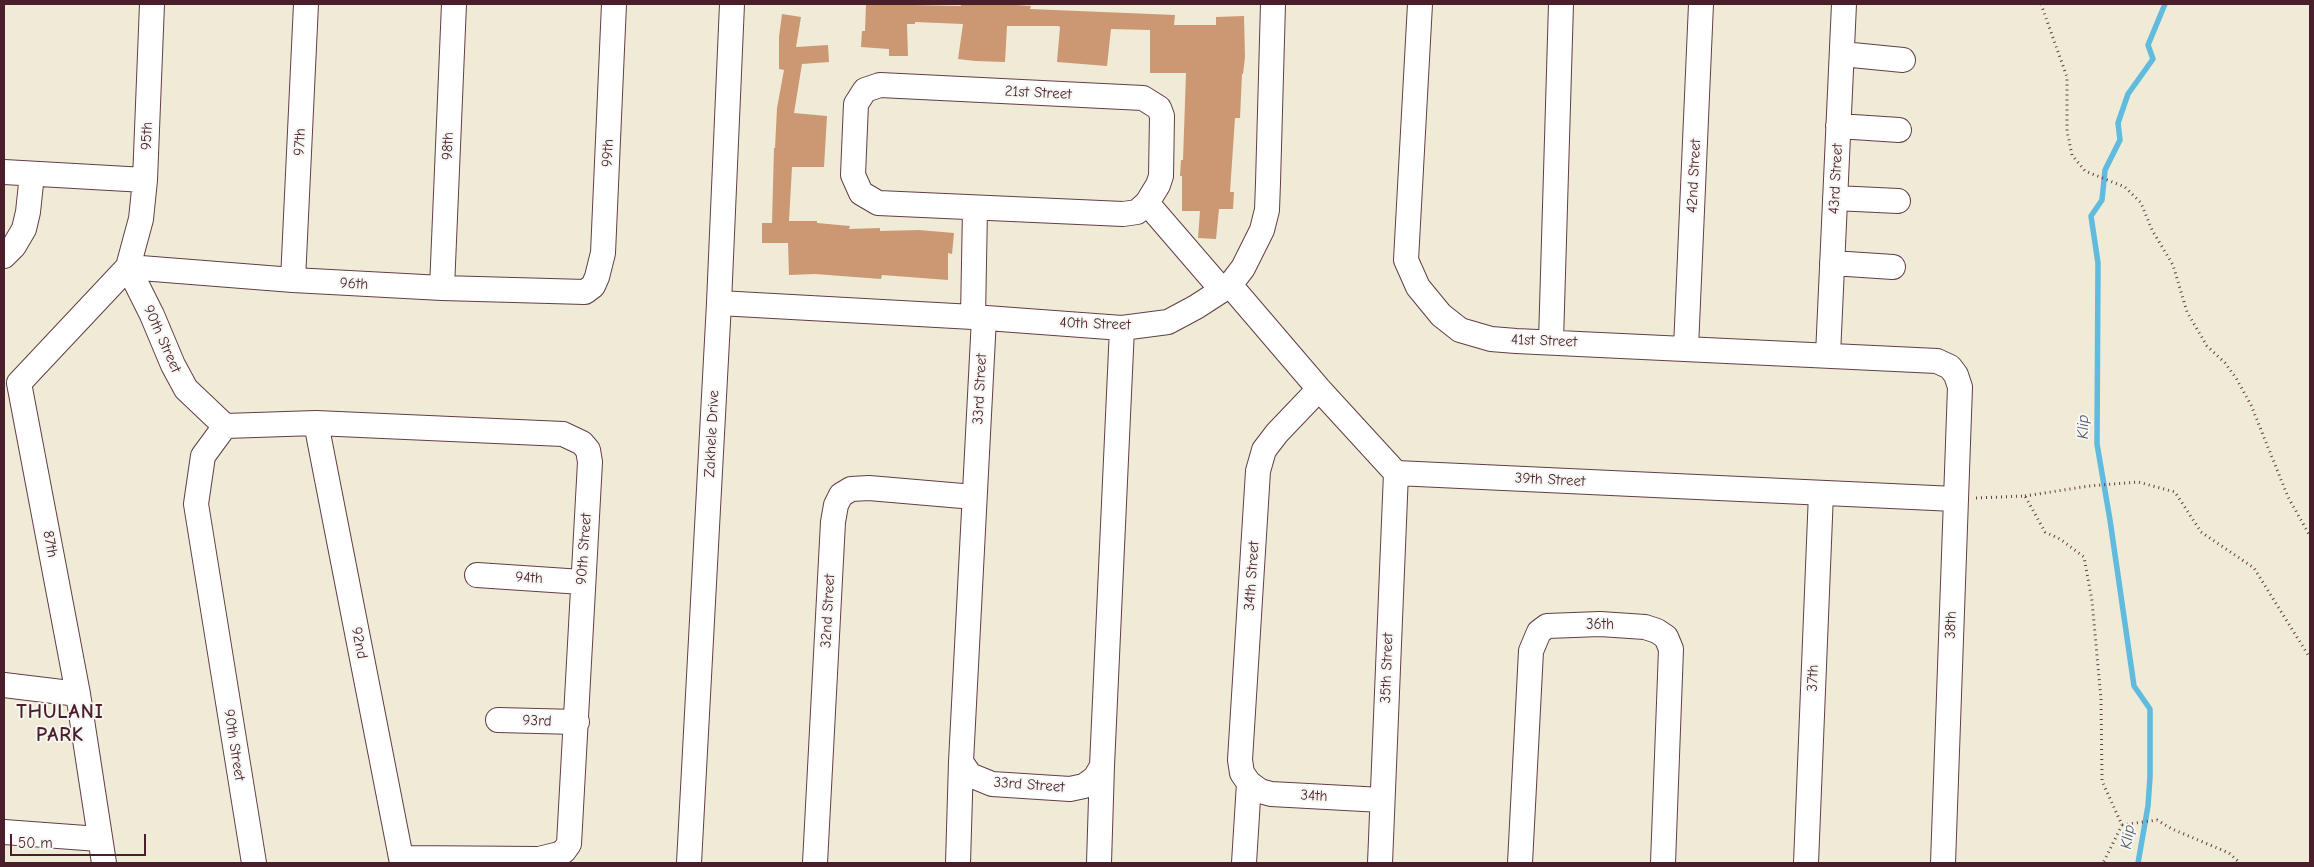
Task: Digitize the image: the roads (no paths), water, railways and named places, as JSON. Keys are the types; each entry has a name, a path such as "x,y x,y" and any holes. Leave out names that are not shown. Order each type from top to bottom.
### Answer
{"street":[{"name":"95th","path":"128,267 141,219 145,180 152,4"},
{"name":"97th","path":"293,280 306,4"},
{"name":"98th","path":"442,288 454,4"},
{"name":"99th","path":"580,293 585,292 592,286 603,253 614,4"},
{"name":"Zakhele Drive","path":"689,863 719,303 732,4"},
{"name":"40th Street","path":"719,303 979,317 1122,328 1168,322 1226,287 1243,268 1255,248 1267,210 1273,4"},
{"name":"41st Street","path":"1420,4 1406,260 1418,287 1441,316 1460,330 1491,339 1828,354 1937,361 1950,367 1956,375 1960,387"},
{"path":"1551,341 1561,4"},
{"name":"42nd Street","path":"1686,348 1701,4"},
{"name":"43rd Street","path":"1828,354 1844,4"},
{"path":"1842,54 1903,60"},
{"name":"21st Street","path":"880,85 893,85 1143,98 1159,108 1163,126 1161,176 1146,203 1137,212 1123,214 975,209 878,203 861,193 852,175 856,104 865,90 880,85"},
{"path":"1838,126 1899,130"},
{"path":"4,172 145,180"},
{"path":"4,256 14,246 24,229 28,212 32,174"},
{"path":"1835,198 1898,201"},
{"path":"1146,203 1396,472"},
{"name":"33rd Street","path":"975,209 979,317 974,497 961,762 970,775 992,784 1070,788 1084,786 1095,778 1102,766"},
{"path":"1832,263 1893,267"},
{"name":"96th","path":"128,267 293,280 580,293"},
{"name":"87th","path":"104,863 78,694 12,383 128,267"},
{"name":"90th Street","path":"128,267 186,389 226,426 316,423 563,434 582,443 588,450 590,462 582,582 572,833 569,844 564,851 539,859 402,861"},
{"path":"1099,863 1122,328"},
{"name":"38th","path":"1943,863 1960,387"},
{"name":"34th Street","path":"1249,783 1242,772 1240,760 1258,471 1264,450 1277,433 1319,389"},
{"name":"92nd","path":"316,423 402,861"},
{"name":"90th Street","path":"226,426 203,456 196,504 254,863"},
{"name":"39th Street","path":"1396,472 1955,499"},
{"name":"35th Street","path":"1380,863 1396,472"},
{"name":"32nd Street","path":"815,863 833,522 836,505 841,495 851,489 869,488 974,497"},
{"name":"37th","path":"1806,863 1821,492"},
{"name":"94th","path":"477,575 582,582"},
{"name":"36th","path":"1520,863 1531,651 1539,632 1547,626 1600,624 1645,627 1657,631 1666,637 1671,649 1663,863"},
{"path":"4,685 78,694"},
{"name":"93rd","path":"498,720 577,722"},
{"path":"958,863 961,762"},
{"path":"1244,863 1249,783"},
{"name":"34th","path":"1249,783 1260,791 1270,794 1382,800"},
{"path":"4,832 99,839"}],"waterway":[{"name":"Klip","path":"2138,863 2148,806 2150,709 2134,686 2097,444 2098,263 2091,216 2102,200 2105,170 2120,140 2118,123 2128,94 2153,59 2148,45 2165,4"}],"district":[{"name":"THULANI PARK","path":"60,724"}]}
